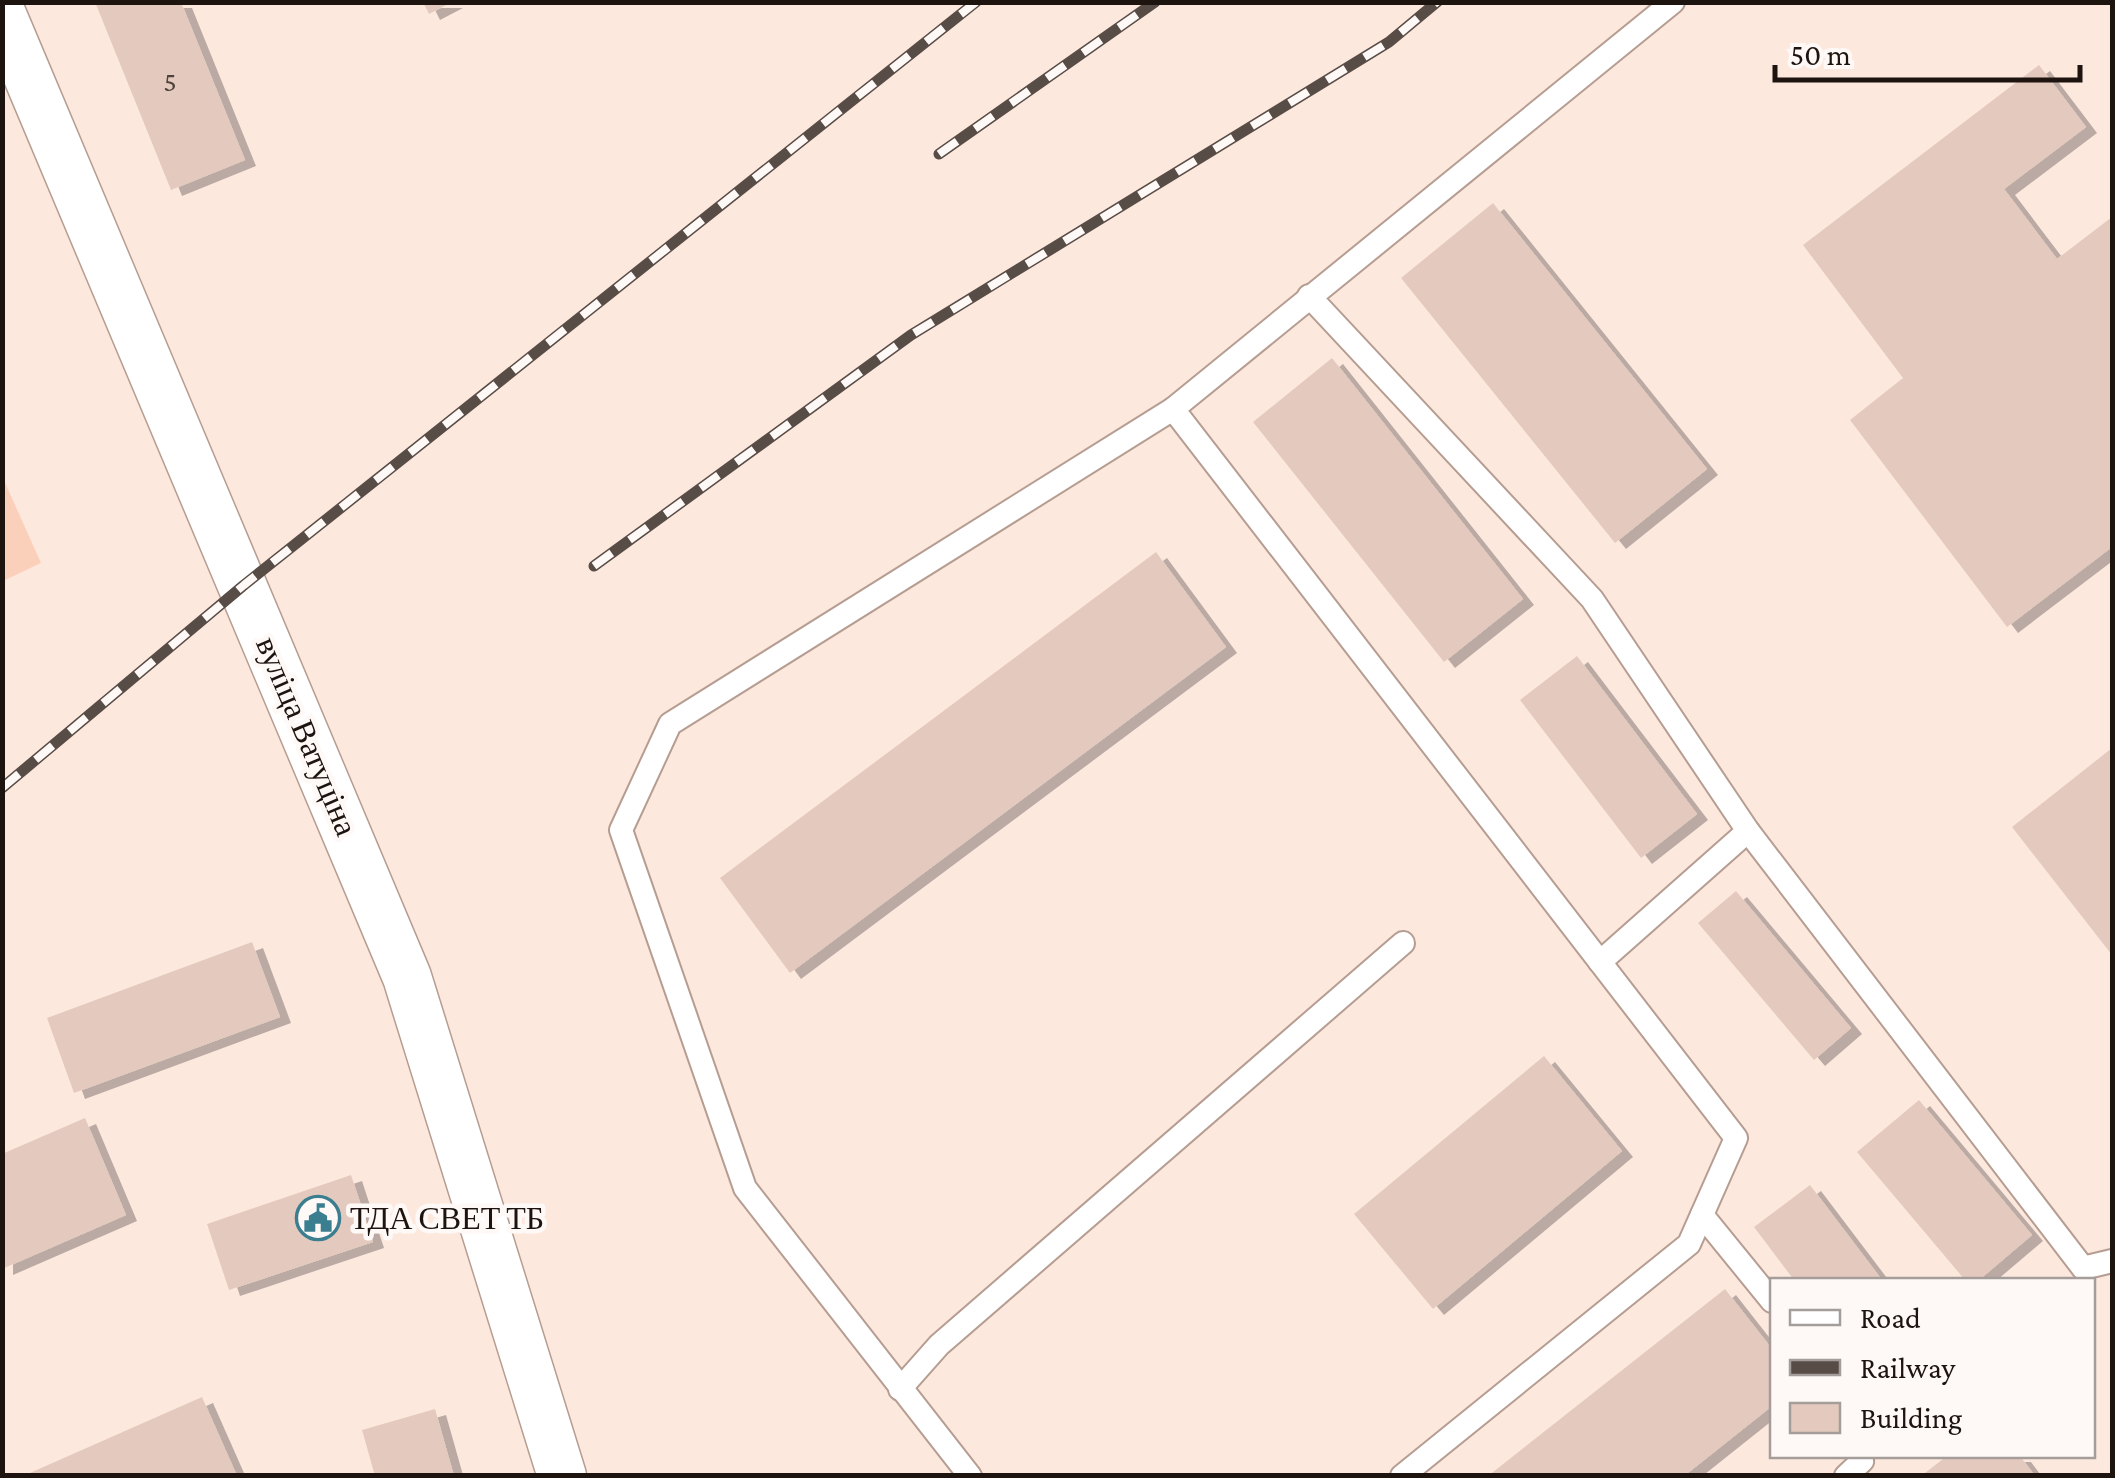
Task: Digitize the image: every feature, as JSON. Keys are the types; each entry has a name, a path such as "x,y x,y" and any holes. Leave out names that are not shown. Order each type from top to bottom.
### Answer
{"street":[{"name":"вуліца Ватуціна","path":"2,16 407,976 562,1476"}],"lane":[{"path":"970,1476 746,1188 621,830 670,724 1173,409 1673,2"},
{"path":"1309,296 1592,599 1748,831 2082,1268 2112,1261"},
{"path":"1173,409 1736,1138 1689,1244 1402,1476"},
{"path":"1600,962 1748,831"},
{"path":"900,1390 938,1345 1404,943"},
{"path":"1702,1214 1770,1299"},
{"path":"1846,1476 1861,1458"}],"shaded area":[{"path":"2,476 41,563 3,581 2,581"}],"building":[{"path":"95,2 181,2 245,160 171,190"},
{"path":"423,2 452,2 429,14"},
{"path":"2039,65 2086,127 2004,189 2057,259 2112,217 2112,547 2007,627 1850,420 1903,378 1803,245"},
{"path":"1493,203 1707,469 1615,543 1401,278"},
{"path":"1332,358 1523,599 1444,662 1253,422"},
{"path":"1156,552 1226,647 790,973 720,878"},
{"path":"1577,656 1697,814 1641,858 1520,700"},
{"path":"2112,748 2112,955 2012,827"},
{"path":"1736,891 1851,1028 1814,1060 1698,923"},
{"path":"252,942 280,1017 74,1093 47,1018"},
{"path":"1544,1056 1622,1151 1433,1309 1354,1214"},
{"path":"1919,1100 2032,1235 1981,1278 1963,1278 1857,1152"},
{"path":"85,1118 126,1215 2,1269 2,1154"},
{"path":"351,1175 373,1242 229,1290 207,1224"},
{"path":"1810,1185 1880,1278 1792,1278 1754,1227"},
{"path":"1725,1289 1770,1346 1770,1408 1684,1476 1488,1476"},
{"path":"202,1397 237,1476 23,1476"},
{"path":"435,1409 454,1476 375,1476 362,1430"},
{"path":"1944,1458 2022,1458 2035,1476 1921,1476"}],"railway":[{"path":"2,788 244,585 976,2"},
{"path":"939,154 1155,2"},
{"path":"594,566 911,335 1389,42 1437,2"}],"place":[{"name":"ТДА СВЕТ ТБ","path":"318,1218"}]}
